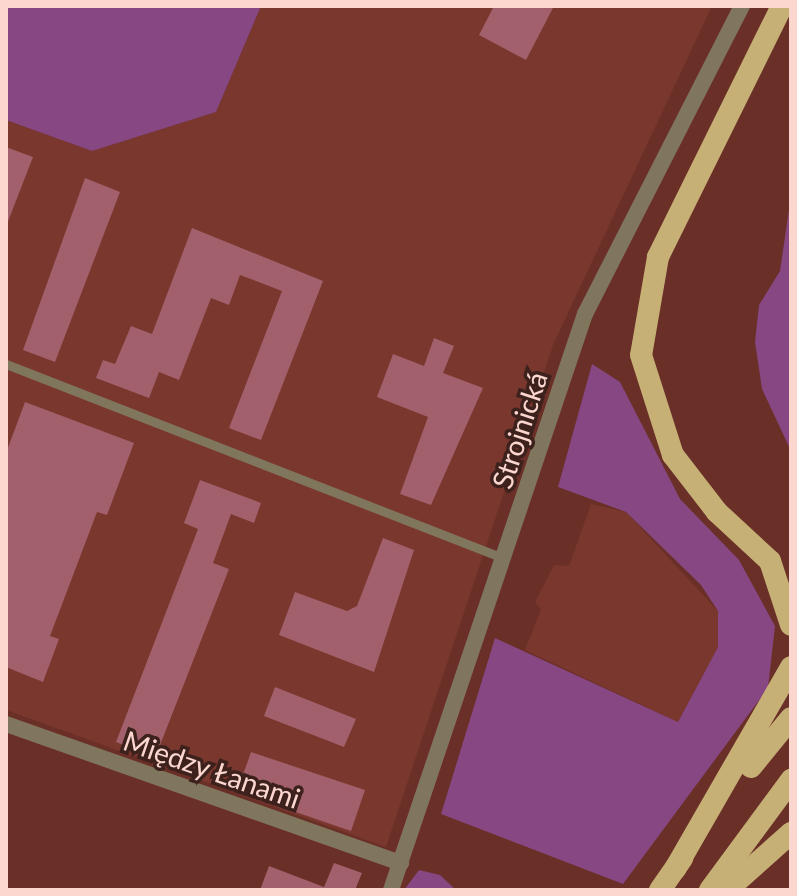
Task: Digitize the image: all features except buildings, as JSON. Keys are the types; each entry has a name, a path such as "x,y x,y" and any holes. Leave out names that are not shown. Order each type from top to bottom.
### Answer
{"highway":[{"path":"782,6 670,227 642,337 647,389 673,455 717,512 780,563 791,625"},
{"path":"675,869 791,667"},
{"path":"660,890 791,718"},
{"path":"710,890 791,780"},
{"path":"727,890 791,833"}],"street":[{"name":"Strojnická","path":"391,890 585,314 742,6"},
{"name":"Między Łanami","path":"6,724 401,863"}],"lane":[{"path":"6,364 503,558"}],"shaded area":[{"path":"6,6 261,6 216,112 92,151 6,120"},
{"path":"261,6 712,6 553,345 386,847 6,710 6,120 92,151 216,112"},
{"path":"791,196 791,451 762,389 755,342 759,305 780,271"},
{"path":"592,364 620,382 680,499 739,560 775,626 768,688 623,884 441,814 495,638 678,722 718,647 718,611 701,585 626,512 558,487"},
{"path":"591,504 626,512 718,611 718,647 678,722 525,650 541,609 535,602 554,565 569,566"},
{"path":"419,870 440,875 456,890 404,890"}]}
